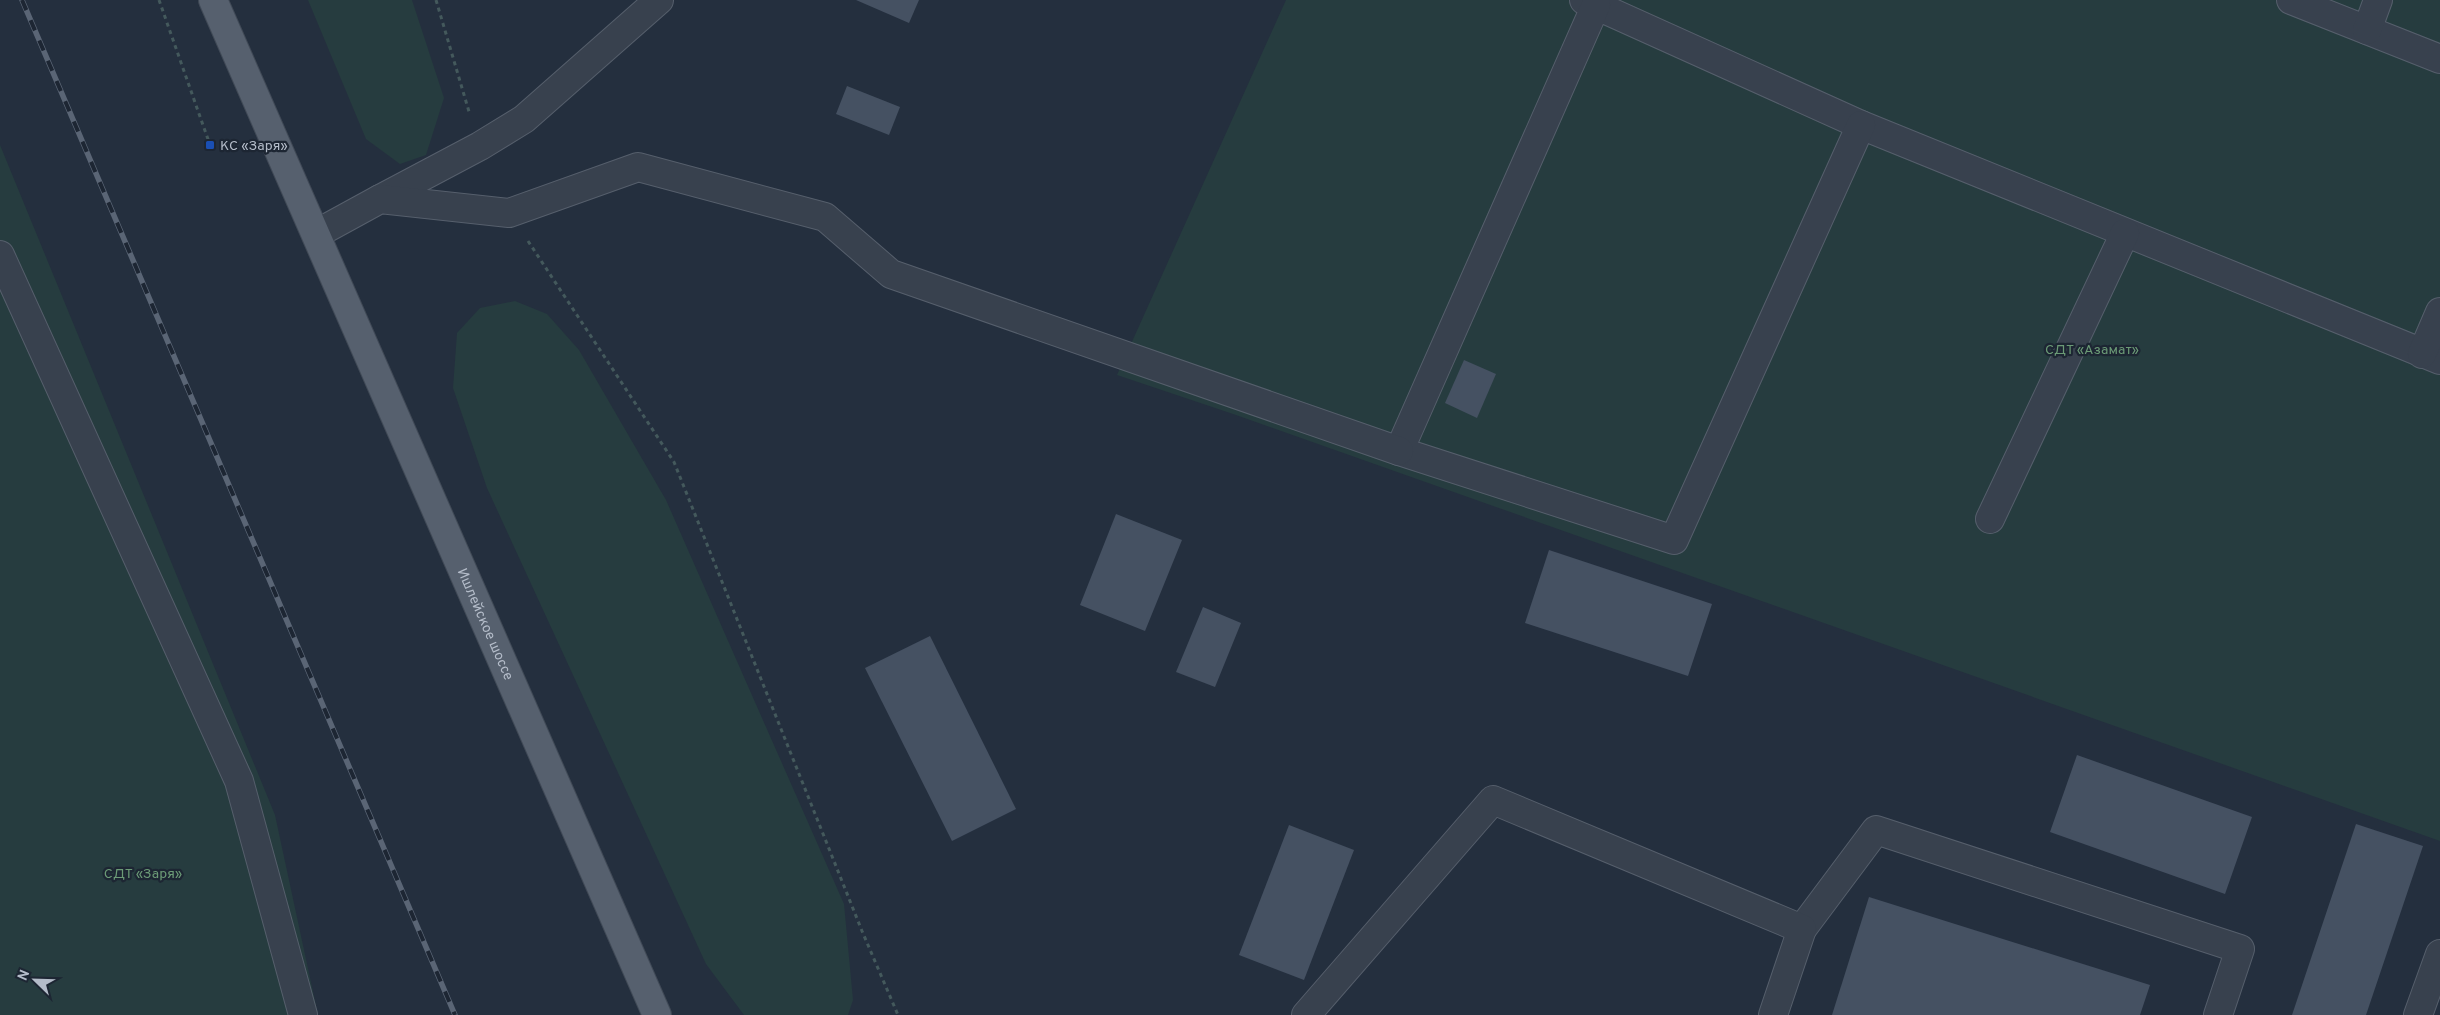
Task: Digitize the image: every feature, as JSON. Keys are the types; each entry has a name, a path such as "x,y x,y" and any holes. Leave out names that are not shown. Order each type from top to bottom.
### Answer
{"main road":[{"name":"Ишлейское шоссе","path":"213,0 657,1015"}],"street":[{"path":"316,234 480,146 524,119 659,0"},
{"path":"2291,0 2440,59"},
{"path":"2367,30 2378,0"},
{"path":"1399,451 1590,3 1861,125 2431,357 2440,312"},
{"path":"380,200 509,213 638,167 825,217 891,274 1399,451 1674,540 1861,125"},
{"path":"1990,518 2125,233"},
{"path":"0,255 239,781 303,1015"},
{"path":"1306,1015 1493,800 1802,929"},
{"path":"1773,1015 1802,929 1876,830 2240,949 2218,1015"},
{"path":"2418,1015 2440,954"}],"path":[{"path":"160,0 210,144"},
{"path":"436,0 480,146"},
{"path":"509,213 674,462 862,931 898,1015"}],"green space":[{"path":"308,0 412,0 444,98 426,155 400,164 366,139"},
{"name":"СДТ «Азамат»","path":"1286,0 2440,0 2440,841 1236,415 1117,375"},
{"name":"СДТ «Заря»","path":"0,145 275,815 318,1015 0,1015"},
{"path":"515,301 547,314 579,350 666,500 844,904 853,1000 848,1015 744,1015 706,964 487,488 453,388 457,333 480,308"}],"building":[{"path":"856,0 919,0 909,23"},
{"path":"847,86 900,107 889,135 836,114"},
{"path":"1464,360 1496,374 1477,418 1445,403"},
{"path":"1116,514 1182,540 1145,631 1080,605"},
{"path":"1549,550 1712,604 1688,676 1525,623"},
{"path":"1203,607 1241,623 1215,687 1176,672"},
{"path":"930,636 1016,809 952,841 865,668"},
{"path":"2077,755 2252,817 2225,894 2050,832"},
{"path":"2356,824 2423,846 2366,1015 2292,1015"},
{"path":"1289,825 1354,850 1304,980 1239,955"},
{"path":"1869,897 2150,985 2140,1015 1832,1015"}],"railway":[{"path":"22,0 455,1015"}],"place":[{"name":"КС «Заря»","path":"210,145"}]}
